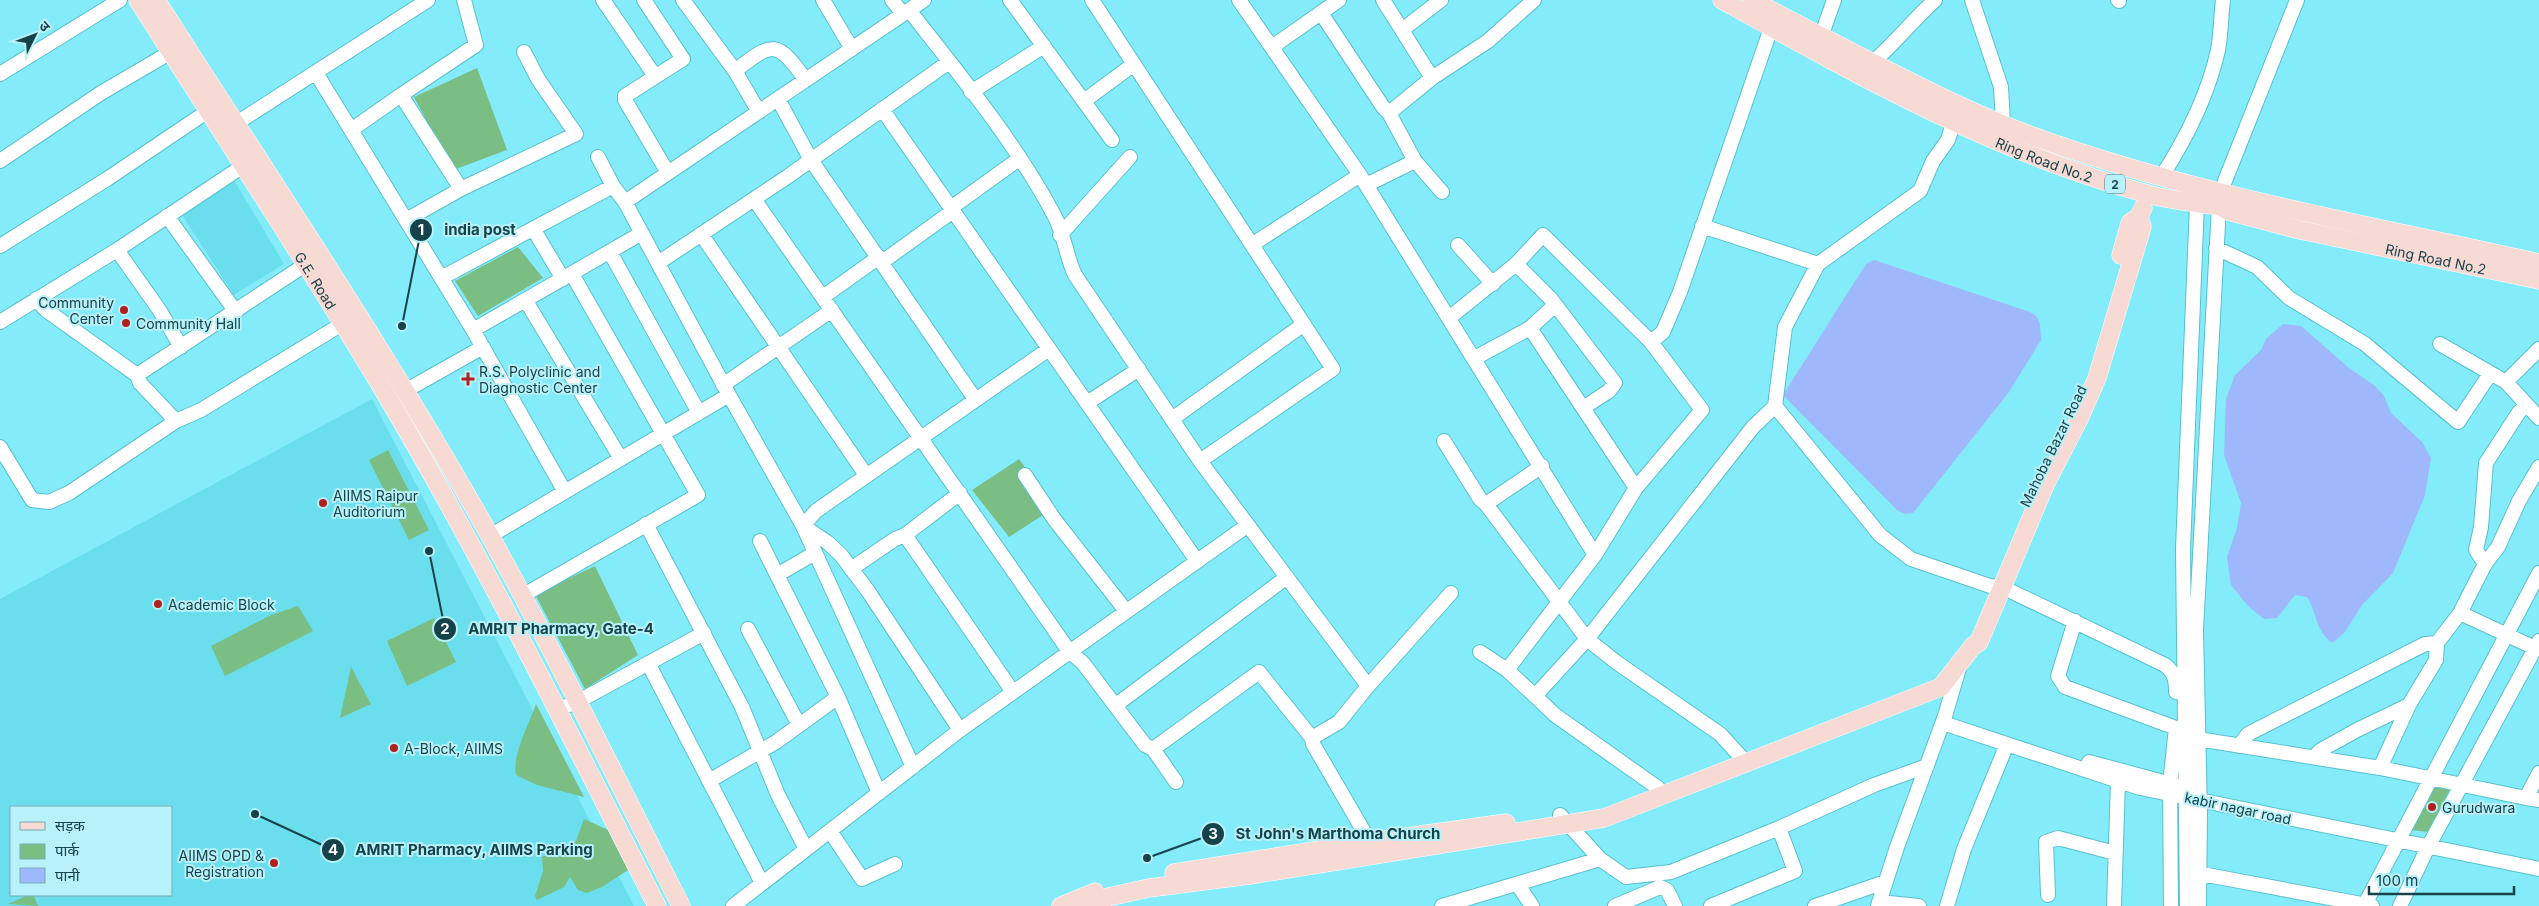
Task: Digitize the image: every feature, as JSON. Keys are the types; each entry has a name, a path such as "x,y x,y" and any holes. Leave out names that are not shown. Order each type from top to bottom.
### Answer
{"main road":[{"name":"G.E. Road","path":"138,0 208,110 229,128 243,166 388,400 484,569 558,709 657,906"},
{"path":"156,0 229,128 405,391 490,536 681,906"},
{"name":"Ring Road No.2","path":"1722,0 1820,56 1953,124 2014,150 2149,195 2198,203 2220,198"},
{"name":"Ring Road No.2","path":"1752,0 1937,96 2003,124 2085,154 2162,176 2220,198 2539,263"},
{"name":"Mahoba Bazar Road","path":"1960,664 1972,646 1970,638 1996,587 2034,482 2069,428 2086,378 2130,222 2139,217 2149,195 2162,176"},
{"name":"Ring Road No.2","path":"2220,198 2228,211 2300,230 2539,280"},
{"path":"1065,905 1136,879 1374,848 1565,820 1586,812 1660,792 1941,687 1947,677 1960,664"},
{"path":"1660,792 1936,676 1947,677"},
{"path":"1085,906 1108,897 1149,888 1374,848"}],"street":[{"path":"0,74 120,0"},
{"path":"229,128 428,0"},
{"path":"351,130 476,45 464,0"},
{"path":"603,0 655,76"},
{"path":"644,0 683,60 625,96 625,100 668,173"},
{"path":"683,0 735,71 759,112"},
{"path":"823,0 852,49"},
{"path":"892,0 906,12 949,62 1019,159 1054,216 1075,275 1200,461 1368,686"},
{"path":"626,202 924,0"},
{"path":"1010,0 1112,140"},
{"path":"1092,0 1333,369 1200,461"},
{"path":"1240,0 1363,180 1595,554"},
{"path":"1272,47 1339,0"},
{"path":"1383,0 1432,78"},
{"path":"1402,30 1441,0"},
{"path":"1390,113 1432,78 1488,41 1534,0"},
{"path":"1821,37 1834,0"},
{"path":"1872,63 1890,48 1913,20 1935,0"},
{"path":"1972,0 2001,87 2003,124"},
{"path":"2162,176 2192,123 2205,94 2218,49 2223,0"},
{"path":"2171,906 2186,871 2200,796 2196,630 2220,198 2297,0"},
{"path":"1321,13 1383,107 1390,113 1415,161 1442,192"},
{"path":"1651,342 1663,332 1680,292 1771,28"},
{"path":"971,92 1044,46"},
{"path":"735,71 761,52 778,49 786,53 806,80"},
{"path":"0,161 102,93 170,52"},
{"path":"406,220 461,189 576,134 538,79 524,52"},
{"path":"658,263 811,160 949,62"},
{"path":"1084,101 1134,64"},
{"path":"316,73 473,330 565,492"},
{"path":"401,96 461,189"},
{"path":"778,99 811,160 975,399"},
{"path":"882,109 1197,561"},
{"path":"0,246 108,179 208,110"},
{"path":"1535,696 1587,639 1753,427 1775,406 1785,327 1818,264 1920,191 1933,161 1948,140 1953,124"},
{"path":"598,157 613,186 626,202 726,390 803,526 912,767"},
{"path":"1060,235 1130,157"},
{"path":"823,298 952,210 1019,159"},
{"path":"1253,244 1363,180 1415,161"},
{"path":"0,322 117,250 243,166"},
{"path":"441,278 534,230 613,186"},
{"path":"754,199 1070,651 1083,663 1144,745 1154,749 1176,782"},
{"path":"2186,906 2183,549 2198,203"},
{"path":"168,216 236,312"},
{"path":"1702,226 1818,264"},
{"path":"522,596 698,495 567,276 534,230"},
{"path":"473,330 642,233"},
{"path":"702,234 866,475"},
{"path":"1449,318 1516,264 1544,235 1651,342 1702,410 1636,488 1595,554 1507,670"},
{"path":"1458,245 1493,284"},
{"path":"2216,248 2257,267 2289,298 2365,344 2458,422 2490,374"},
{"path":"117,250 160,311 181,347"},
{"path":"610,252 699,413"},
{"path":"1516,264 1551,298 1554,306 1615,383 1609,391 1583,408"},
{"path":"137,375 236,312 305,265"},
{"path":"36,299 46,310 137,375 140,383 176,421"},
{"path":"526,300 621,459"},
{"path":"1474,358 1530,328 1554,306"},
{"path":"490,536 699,413 779,348 832,310"},
{"path":"0,446 32,500 49,502 69,493 176,421 201,410 342,324"},
{"path":"1172,419 1304,324"},
{"path":"1530,328 1636,488"},
{"path":"2440,344 2506,382 2539,418"},
{"path":"405,391 483,347"},
{"path":"803,526 816,511 866,475 1049,349"},
{"path":"2506,382 2539,349"},
{"path":"1087,403 1138,369"},
{"path":"1775,406 1880,535 1911,559 1996,587 2075,621 2165,664 2172,670 2176,678 2176,728 2170,789 2186,871 2199,906"},
{"path":"2485,564 2476,550 2481,527 2486,463 2519,412 2526,406"},
{"path":"1444,441 1480,499 1486,504 1558,603 1587,639 1616,662 1720,734 1742,757"},
{"path":"1486,504 1542,466"},
{"path":"2380,768 2409,705 2436,660 2437,643 2460,614 2485,564 2498,547 2519,501 2539,467"},
{"path":"1025,474 1054,519 1126,611"},
{"path":"851,569 905,535 960,493"},
{"path":"646,524 742,707 778,795 806,849"},
{"path":"733,906 960,730 1248,525"},
{"path":"803,526 827,542 851,569 960,730"},
{"path":"905,535 1013,692"},
{"path":"760,541 838,697 879,793"},
{"path":"777,575 815,553"},
{"path":"2186,871 2307,901 2367,906 2431,778 2539,573"},
{"path":"1116,705 1287,577"},
{"path":"1312,738 1339,722 1368,686 1451,593"},
{"path":"2400,906 2430,843 2537,644 2507,635 2460,614"},
{"path":"2075,621 2058,676 2064,687 2176,728"},
{"path":"748,629 799,725"},
{"path":"558,709 577,702 704,633"},
{"path":"2239,746 2248,734 2425,644 2437,643"},
{"path":"1480,652 1507,670 1555,715 1660,792"},
{"path":"648,663 762,883"},
{"name":"Mahoba Bazar Road","path":"1879,904 1885,882 1944,720 1960,664"},
{"path":"1154,749 1259,672 1312,738 1313,744 1374,848"},
{"path":"709,781 760,751 838,697"},
{"path":"2315,756 2321,750 2357,730 2409,705"},
{"path":"1944,720 2105,767 2170,789"},
{"name":"kabir nagar road","path":"1944,720 2007,744 2140,788 2170,789 2430,843 2539,869"},
{"path":"2198,740 2278,753 2315,756 2533,799 2539,773"},
{"path":"1947,906 1964,848 2007,744"},
{"path":"1565,820 1600,859 1626,877 1671,872 1779,828 1874,785 1927,766"},
{"path":"2114,906 2118,781"},
{"path":"1711,906 1795,871 1779,828"},
{"path":"830,831 862,879 894,864"},
{"path":"2048,895 2046,842 2058,838 2115,854"},
{"path":"2430,843 2539,861"},
{"path":"1442,906 1600,859"},
{"path":"1815,906 1885,882"},
{"path":"1518,884 1532,906"},
{"path":"1616,906 1664,887 1675,906"},
{"path":"1879,904 1919,906"}],"shaded area":[{"path":"234,180 284,264 234,295 182,215"},
{"path":"372,399 634,906 0,906 0,599"}],"green space":[{"path":"477,68 507,150 453,170 414,97"},
{"path":"518,247 543,278 478,316 455,281"},
{"path":"388,450 429,530 409,540 369,460"},
{"path":"1019,459 1054,508 1009,537 972,490"},
{"path":"595,566 638,655 585,689 535,594"},
{"path":"298,606 313,631 225,676 211,646 271,615"},
{"path":"434,618 456,662 407,686 387,641"},
{"path":"351,667 371,704 340,718"},
{"path":"536,704 584,797 537,785 516,775 516,758"},
{"path":"2434,783 2451,787 2428,832 2412,830"},
{"path":"584,819 608,830 628,870 602,887 587,893 578,890 570,877 564,887 537,900 535,896 543,871 542,857 576,841"},
{"path":"26,896 34,896 38,906 8,904"}],"water":[{"path":"1874,260 2030,312 2037,317 2040,324 2041,340 2009,392 1913,513 1905,514 1897,510 1783,395 1866,264"},
{"path":"2283,324 2301,326 2349,368 2374,385 2384,396 2391,413 2422,442 2431,458 2425,495 2393,573 2362,605 2345,632 2332,643 2322,633 2307,597 2295,595 2277,618 2264,619 2248,606 2231,585 2227,557 2237,528 2241,503 2224,455 2226,399 2235,375 2261,350 2266,339"}],"place":[{"name":"Community Center","path":"124,310"},
{"name":"Community Hall","path":"126,323"},
{"name":"india post","path":"402,326"},
{"name":"R.S. Polyclinic and Diagnostic Center","path":"468,379"},
{"name":"AIIMS Raipur Auditorium","path":"323,503"},
{"name":"AMRIT Pharmacy, Gate-4","path":"429,551"},
{"name":"Academic Block","path":"158,604"},
{"name":"A-Block, AIIMS","path":"394,748"},
{"name":"Gurudwara","path":"2432,807"},
{"name":"AMRIT Pharmacy, AIIMS Parking","path":"255,814"},
{"name":"St John's Marthoma Church","path":"1147,858"},
{"name":"AIIMS OPD & Registration","path":"274,863"}]}
